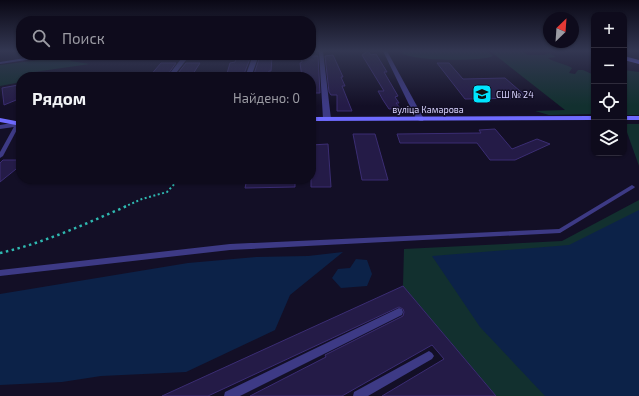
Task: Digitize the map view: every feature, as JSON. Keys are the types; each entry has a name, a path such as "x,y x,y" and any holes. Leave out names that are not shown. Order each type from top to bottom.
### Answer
{"street":[{"path":"323,69 327,119"},
{"path":"395,69 420,119"},
{"name":"вуліца Камарова","path":"316,119 591,118"},
{"path":"627,118 639,118"},
{"path":"0,120 16,123"},
{"path":"0,127 16,125"}],"lane":[{"path":"0,156 16,130"},
{"path":"0,273 230,247 560,231 632,187"},
{"path":"229,396 399,312"},
{"path":"358,396 430,356"}],"path":[{"path":"0,253 18,249 142,199 166,192 174,184"}],"green space":[{"path":"0,69 52,69 34,72 16,72 16,83 0,86"},
{"path":"513,69 571,69 569,73 575,74 578,70 583,70 591,74 591,114 549,115 535,111 565,110"},
{"path":"627,70 639,72 639,115 627,115"},
{"path":"627,124 639,124 639,166 627,132"},
{"path":"639,200 639,396 496,396 403,286 404,249 562,241"}],"water":[{"path":"639,210 639,396 545,396 480,327 432,256 569,245"},
{"path":"343,252 290,295 275,330 186,372 101,376 62,382 0,385 0,294 188,263 256,257 308,256"},
{"path":"356,259 367,260 372,274 367,286 341,288 332,278 338,269 350,268"}],"building":[{"path":"155,69 171,69 170,72 153,72"},
{"path":"181,69 196,69 194,72 179,72"},
{"path":"228,69 246,69 245,72 227,72"},
{"path":"256,69 271,69 269,72 255,72"},
{"path":"301,69 319,69 320,93 316,93 316,72 301,72"},
{"path":"326,69 340,69 345,86 342,86 352,111 337,111 337,95 331,95 329,92"},
{"path":"371,69 385,69 387,72 384,72 398,96 395,97 399,103 396,103 400,108 389,109 378,91 384,91"},
{"name":"СШ № 24","path":"442,69 455,69 463,79 505,78 528,98 465,99"},
{"path":"16,85 16,100 4,105 2,88"},
{"path":"495,129 512,149 537,139 550,144 515,160 490,160 477,143 400,143 397,134 481,133 479,130"},
{"path":"353,134 375,134 388,180 362,180"},
{"path":"328,144 331,187 311,187 311,184 316,184 316,145"},
{"path":"3,160 16,160 16,169 0,182 0,163"},
{"path":"246,184 295,184 295,187 245,188"},
{"path":"403,286 496,396 382,396 444,359 432,345 342,396 250,396 326,357 325,355 403,316 403,309 399,307 208,396 162,396"}],"place":[{"name":"СШ № 24","path":"482,94"}]}
